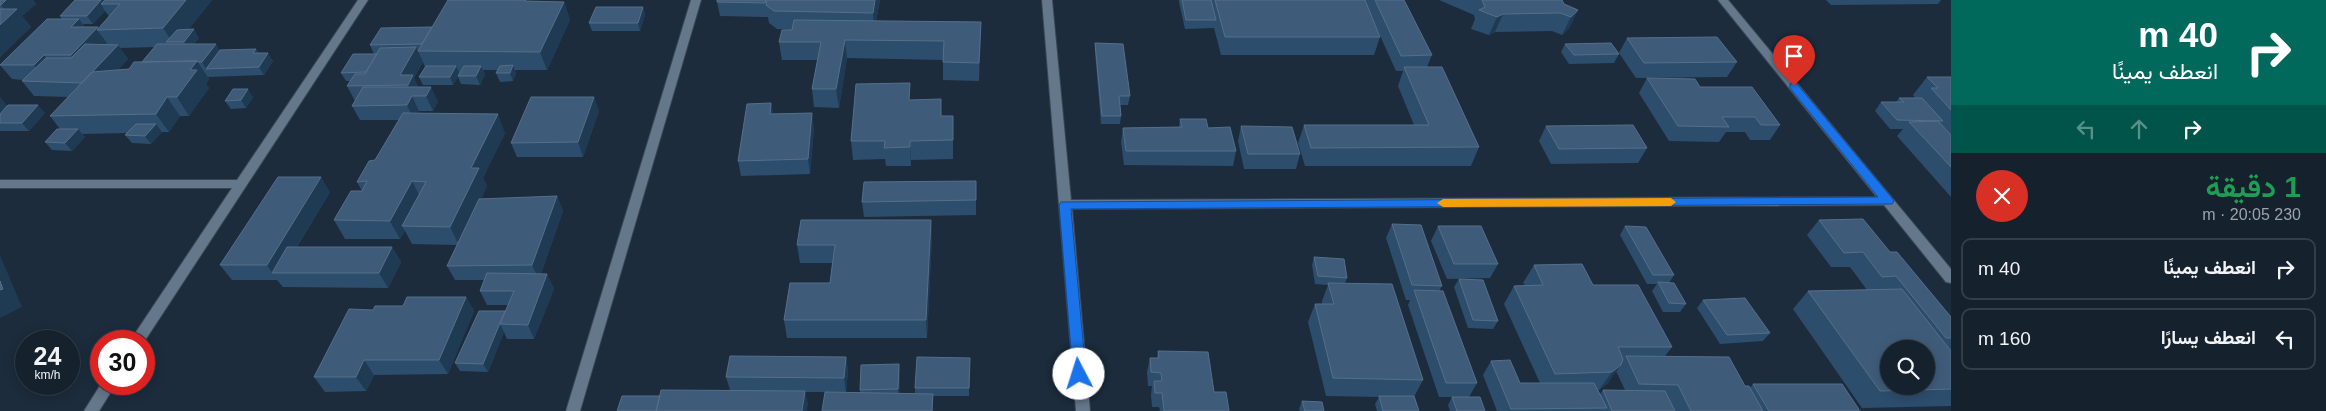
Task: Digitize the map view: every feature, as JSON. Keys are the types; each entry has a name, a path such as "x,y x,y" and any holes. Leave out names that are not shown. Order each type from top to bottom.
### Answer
{"street":[{"path":"144,330 363,0"},
{"path":"573,411 696,0"},
{"path":"1047,0 1083,411"},
{"path":"1723,0 1951,278"},
{"path":"0,184 241,184"},
{"path":"1065,205 1888,201"},
{"path":"91,411 102,395"}],"building":[{"path":"0,0 6,0 0,5"},
{"path":"75,0 101,0 87,16 60,16"},
{"path":"105,0 186,0 163,28 97,30 120,4 101,4"},
{"path":"448,0 564,2 540,52 418,51"},
{"path":"717,0 766,0 765,3 717,2"},
{"path":"767,0 875,0 873,13 774,11 766,5"},
{"path":"1182,0 1211,0 1216,20 1186,20"},
{"path":"1215,0 1365,0 1380,37 1225,37"},
{"path":"1375,0 1404,0 1432,55 1401,56"},
{"path":"1482,0 1562,0 1564,4 1578,10 1571,17 1560,13 1503,14 1497,17 1479,10 1485,7"},
{"path":"596,7 643,7 638,23 589,23"},
{"path":"0,9 17,9 0,25"},
{"path":"47,19 79,19 71,27 98,27 71,55 44,55 34,65 0,65"},
{"path":"794,20 981,22 979,63 943,62 944,41 845,40 836,89 812,89 821,42 779,42 782,30 792,30"},
{"path":"432,27 422,44 370,45 381,28"},
{"path":"194,29 184,42 166,42 177,30"},
{"path":"1717,37 1737,62 1644,63 1627,38"},
{"path":"1095,43 1123,44 1130,96 1119,96 1121,116 1102,116"},
{"path":"1611,43 1619,54 1574,55 1565,44"},
{"path":"85,44 118,45 82,83 22,81 46,58 71,58"},
{"path":"157,44 216,44 202,62 142,62"},
{"path":"416,47 400,75 413,75 408,85 347,86 355,74 365,74 380,48"},
{"path":"256,49 253,53 268,53 259,67 206,69 220,50"},
{"path":"353,54 377,54 366,72 341,73"},
{"path":"197,61 190,70 197,70 177,97 167,97 156,114 50,116 92,72 129,69 134,62"},
{"path":"513,65 510,73 496,73 500,66"},
{"path":"426,66 456,66 450,77 419,77"},
{"path":"464,66 481,66 476,76 458,76"},
{"path":"1404,67 1442,67 1479,147 1311,148 1304,125 1429,125"},
{"path":"1927,77 1951,77 1951,110 1931,88 1938,88"},
{"path":"1647,78 1695,79 1700,87 1752,87 1780,125 1761,125 1755,117 1722,117 1729,127 1678,126"},
{"path":"910,83 909,100 941,99 941,116 953,116 953,140 910,141 910,147 884,148 885,141 851,141 856,84"},
{"path":"363,87 431,87 426,96 412,96 407,105 352,106"},
{"path":"233,89 248,89 241,100 225,101"},
{"path":"531,97 594,97 578,142 511,143"},
{"path":"1899,98 1922,98 1943,121 1897,120 1881,102 1904,102"},
{"path":"771,103 770,114 812,113 808,159 738,161 747,104"},
{"path":"8,105 38,105 22,123 0,123 0,114"},
{"path":"403,113 498,114 471,168 479,168 450,227 402,226 426,182 412,181 390,221 334,220 351,191 362,191 367,181 357,182 369,161 375,160"},
{"path":"1180,119 1206,119 1208,128 1230,127 1236,151 1126,151 1123,128 1182,127"},
{"path":"1938,121 1951,135 1951,167 1909,122"},
{"path":"136,124 156,124 145,136 125,135"},
{"path":"1633,125 1647,148 1559,149 1546,126"},
{"path":"1241,126 1292,127 1300,154 1248,154"},
{"path":"57,129 78,129 65,143 45,142"},
{"path":"278,177 321,177 267,265 220,265"},
{"path":"976,181 976,200 862,202 864,182"},
{"path":"557,196 532,265 447,266 479,199"},
{"path":"1863,219 1890,252 1897,252 1951,317 1951,338 1946,338 1896,276 1882,277 1863,252 1844,253 1819,220"},
{"path":"801,220 931,220 926,320 784,320 790,283 830,283 835,245 797,245"},
{"path":"1392,224 1421,225 1442,286 1412,285"},
{"path":"1438,226 1481,226 1498,264 1454,264"},
{"path":"1625,226 1646,227 1674,275 1653,275"},
{"path":"287,247 392,247 379,273 272,273"},
{"path":"1314,257 1344,259 1347,278 1318,276"},
{"path":"1582,264 1593,285 1638,285 1672,347 1618,347 1623,359 1621,365 1612,372 1555,374 1514,286 1543,285 1534,265"},
{"path":"487,273 547,274 528,325 500,324 514,291 480,291"},
{"path":"1459,279 1483,280 1498,321 1473,320"},
{"path":"1658,282 1674,283 1686,304 1669,303"},
{"path":"1328,283 1392,284 1423,380 1333,378 1315,304 1334,304"},
{"path":"1902,289 1951,351 1951,389 1935,389 1935,340 1880,340 1880,391 1808,291"},
{"path":"1414,290 1443,291 1477,383 1446,383"},
{"path":"407,297 466,297 439,360 364,360 356,377 314,377 349,309 373,310 375,306 403,306"},
{"path":"1745,298 1770,333 1727,335 1703,300"},
{"path":"479,311 505,311 483,364 455,363"},
{"path":"1158,351 1208,352 1214,392 1226,392 1229,411 1164,411 1162,393 1155,393 1154,381 1162,381 1161,373 1151,372 1150,358 1159,358"},
{"path":"730,356 846,357 844,378 726,377"},
{"path":"1626,356 1729,357 1745,386 1749,386 1763,411 1691,411 1678,385 1639,384"},
{"path":"917,357 970,358 969,388 915,388"},
{"path":"1510,360 1520,383 1594,383 1607,408 1511,409 1491,361"},
{"path":"899,364 898,389 860,390 861,365"},
{"path":"1753,384 1842,384 1860,411 1769,411"},
{"path":"661,390 805,391 802,411 656,411"},
{"path":"1603,390 1665,391 1675,411 1612,411"},
{"path":"825,392 933,394 932,411 822,411"},
{"path":"622,396 660,396 656,411 617,411"},
{"path":"1379,396 1414,396 1419,411 1383,411"},
{"path":"1452,397 1480,397 1485,411 1457,411"},
{"path":"1302,401 1322,402 1324,411 1305,411"}],"slow traffic":[{"path":"1443,203 1671,202"}],"route":[{"path":"1079,374 1065,205 1888,201 1794,86"}]}
